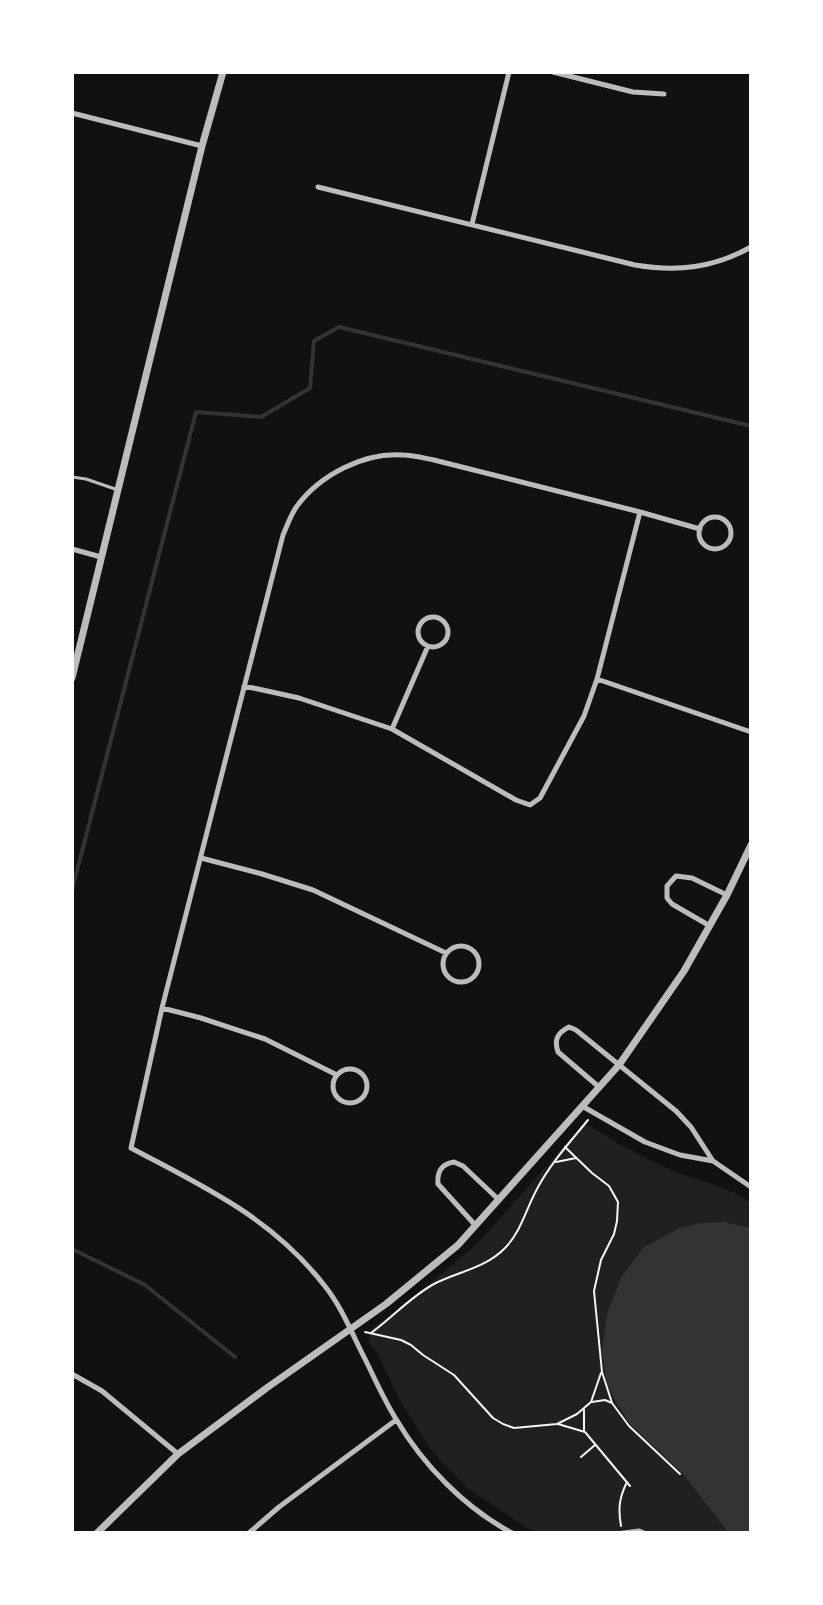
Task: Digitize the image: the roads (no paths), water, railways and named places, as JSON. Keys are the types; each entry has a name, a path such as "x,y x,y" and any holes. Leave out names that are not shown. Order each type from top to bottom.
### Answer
{"street":[{"path":"72,678 202,146 223,72"},
{"path":"472,224 509,72"},
{"path":"553,72 633,92 664,94"},
{"path":"72,113 202,146"},
{"path":"318,187 661,269 683,269 712,262 751,247"},
{"path":"512,1533 504,1531 473,1508 425,1459 396,1420 339,1305 277,1236 253,1216 131,1148 162,1008 283,535 297,507 314,489 346,466 375,457 402,454 700,529"},
{"path":"244,686 299,698 392,729 530,805 540,798 584,716 597,679 640,512"},
{"path":"720,517 730,525 731,538 724,548 711,549 701,541 700,529 707,519 720,517"},
{"path":"72,549 101,557"},
{"path":"430,617 440,618 448,631 446,640 438,646 428,646 418,636 419,626 430,617"},
{"path":"392,729 428,646"},
{"path":"597,679 751,732"},
{"path":"97,1533 178,1454 393,1299 458,1245 619,1065 660,1007 710,926 751,845"},
{"path":"201,858 313,890 446,953"},
{"path":"710,926 672,904 667,898 667,886 676,876 692,878 727,895"},
{"path":"459,946 472,949 480,961 476,975 464,982 450,979 443,967 446,953 459,946"},
{"path":"162,1008 265,1039 337,1075"},
{"path":"599,1087 558,1052 555,1044 557,1036 569,1027 676,1111 691,1127 713,1161 751,1187"},
{"path":"349,1069 361,1073 368,1084 364,1097 352,1104 339,1100 333,1088 337,1075 349,1069"},
{"path":"582,1106 645,1142 680,1155 713,1161"},
{"path":"476,1226 438,1184 438,1172 442,1166 454,1162 463,1166 499,1200"},
{"path":"72,1374 102,1391 178,1454"},
{"path":"249,1533 396,1420"}],"lane":[{"path":"72,477 118,490"},
{"path":"616,1533 639,1530 646,1533"}],"waterway":[{"path":"72,890 196,412 261,417 310,388 314,341 339,327 751,426"},
{"path":"72,1249 145,1285 235,1357"}]}
